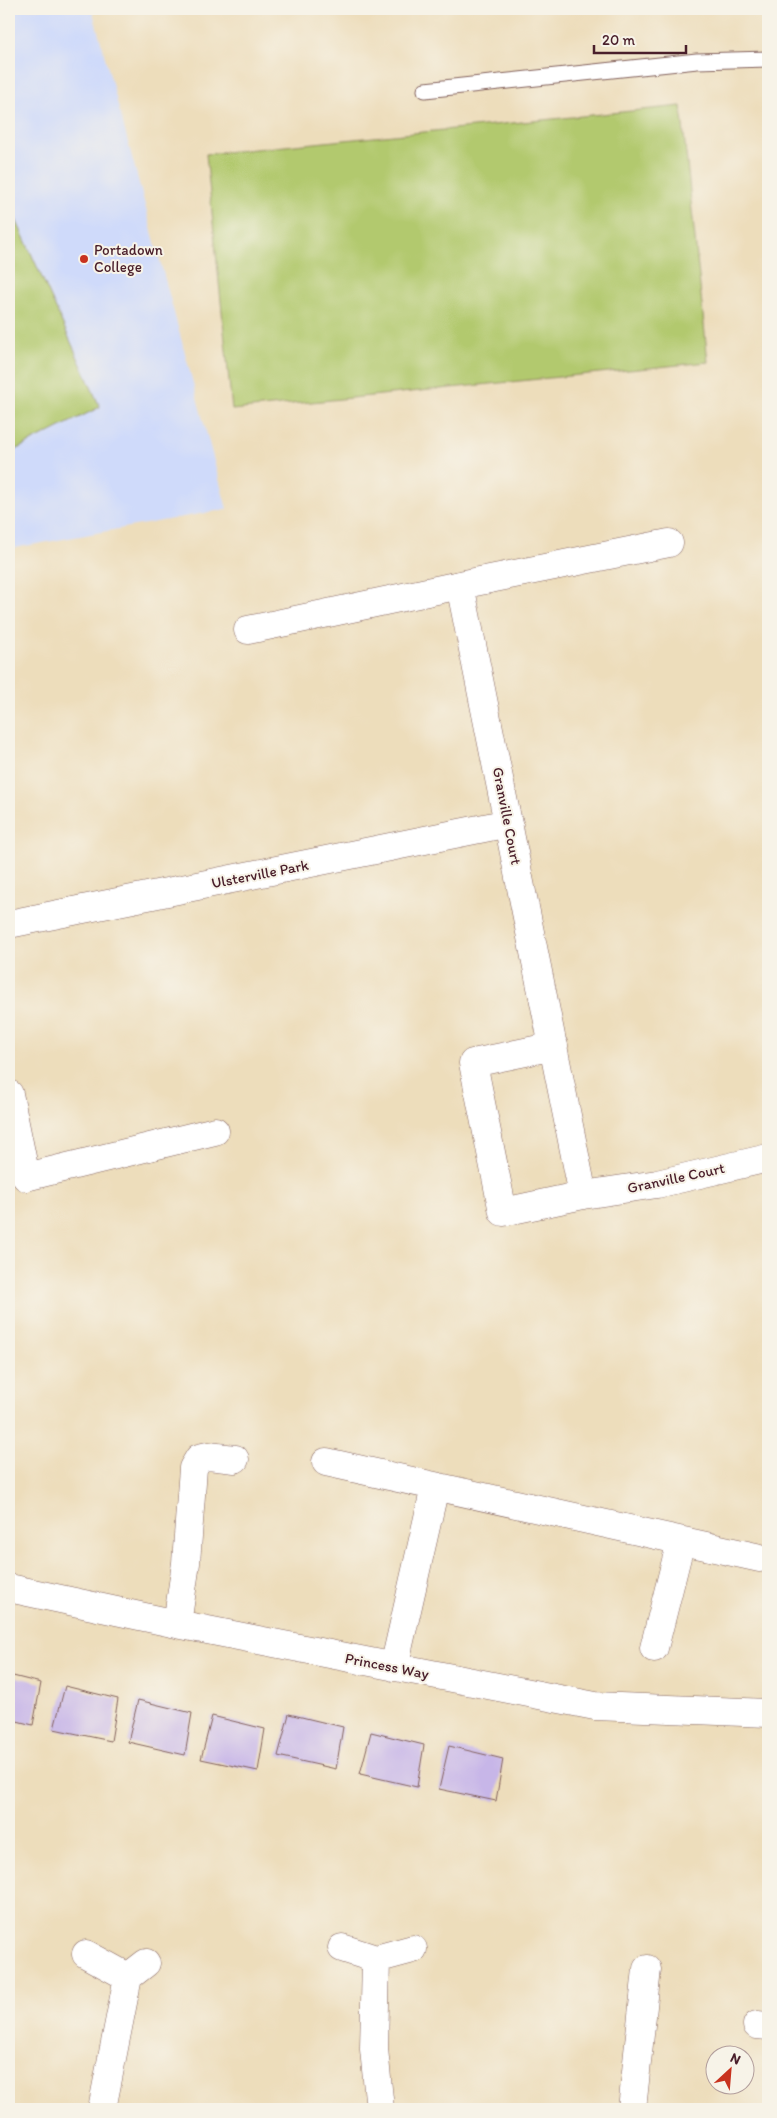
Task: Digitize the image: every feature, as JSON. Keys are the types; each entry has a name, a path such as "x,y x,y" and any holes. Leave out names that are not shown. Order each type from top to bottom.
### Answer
{"street":[{"path":"248,630 669,543"},
{"name":"Granville Court","path":"460,585 583,1195"},
{"name":"Ulsterville Park","path":"9,922 509,824"},
{"name":"Granville Court","path":"554,1046 473,1063 503,1212 583,1195 657,1184 768,1158"},
{"path":"9,1094 26,1176 215,1131"},
{"path":"177,1624 186,1563 193,1468 199,1458 208,1456 234,1459"},
{"path":"326,1462 760,1558"},
{"path":"394,1667 434,1487"},
{"path":"654,1648 681,1541"},
{"name":"Princess Way","path":"9,1588 177,1624 595,1706 768,1713"},
{"path":"342,1948 376,1959 413,1949"},
{"path":"86,1954 137,1970 102,2109"},
{"path":"376,1959 374,2049 380,2109"},
{"path":"632,2109 647,1969"}],"lane":[{"path":"425,90 697,61 768,59"}],"shaded area":[{"name":"Portadown College","path":"9,9 92,9 227,509 9,549"}],"green space":[{"path":"681,106 708,362 232,410 206,154"},
{"path":"9,204 100,407 9,453"}],"building":[{"path":"9,1675 41,1683 33,1725 9,1719"},
{"path":"65,1686 118,1699 111,1741 54,1729"},
{"path":"138,1700 192,1713 185,1755 128,1742"},
{"path":"289,1714 343,1727 336,1769 278,1756"},
{"path":"212,1716 265,1729 258,1771 201,1759"},
{"path":"371,1732 424,1745 417,1787 360,1774"},
{"path":"449,1746 503,1759 496,1801 439,1789"}],"place":[{"name":"Portadown College","path":"84,259"}]}
